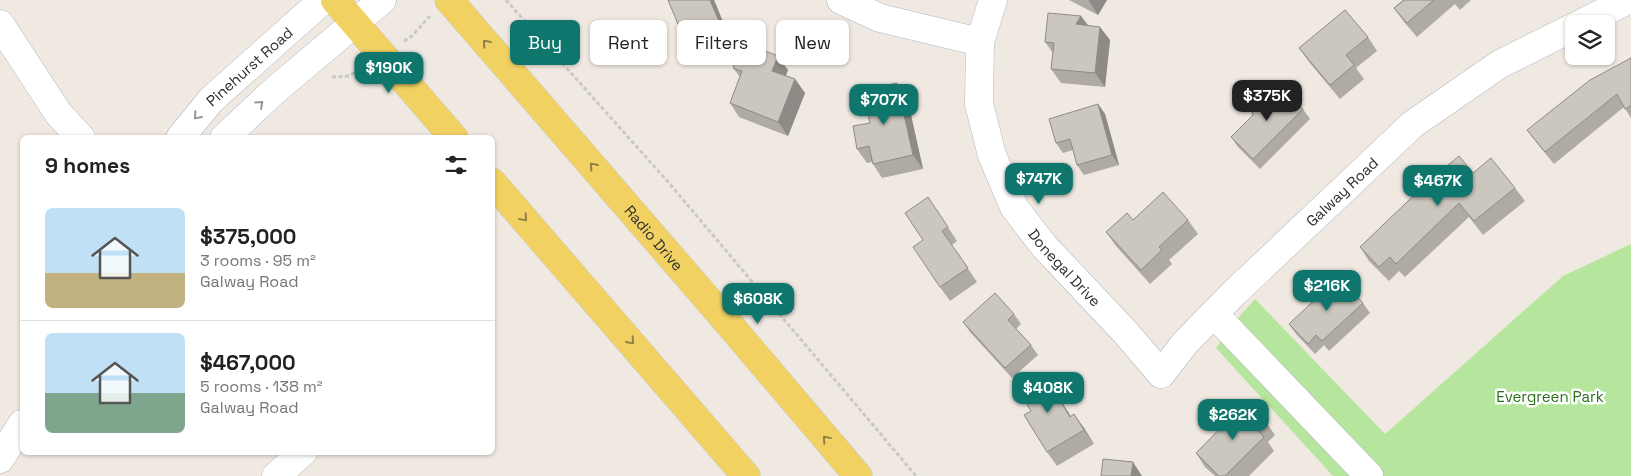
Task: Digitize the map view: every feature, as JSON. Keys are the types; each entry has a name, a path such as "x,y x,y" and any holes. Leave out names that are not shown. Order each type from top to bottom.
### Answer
{"main road":[{"path":"335,0 451,135"},
{"name":"Radio Drive","path":"449,0 858,476"},
{"path":"495,185 746,476"}],"street":[{"name":"Pinehurst Road","path":"182,135 211,100 323,0"},
{"path":"227,135 273,92 382,0"},
{"path":"841,0 880,18 980,42"},
{"name":"Donegal Drive","path":"992,0 980,42 979,104 992,155 1014,207 1044,246 1126,333 1161,374"},
{"path":"1598,15 1628,0"},
{"path":"0,24 58,114 78,135"},
{"name":"Galway Road","path":"1161,374 1185,343 1276,252 1413,124 1500,64 1565,32"},
{"path":"1214,314 1369,476"},
{"path":"0,459 20,427"},
{"path":"276,476 300,455"}],"path":[{"path":"506,0 669,183 916,476"}],"green space":[{"name":"Evergreen Park","path":"1631,244 1631,476 1333,476 1216,348 1237,319 1255,299 1385,434 1563,276"}],"building":[{"path":"668,0 710,0 718,20 677,20 677,22"},
{"path":"1404,0 1434,0 1407,23 1394,8"},
{"path":"1345,10 1368,37 1346,55 1354,65 1330,85 1299,48"},
{"path":"1048,13 1081,16 1076,24 1100,27 1095,73 1051,69 1054,43 1045,42"},
{"path":"766,51 776,55 772,71 795,79 778,122 730,103 742,71 733,68 734,65 766,65"},
{"path":"1631,58 1631,106 1625,109 1617,94 1545,152 1527,130 1590,80"},
{"path":"897,83 913,155 873,164 869,146 857,149 853,126 870,123 863,90"},
{"path":"1280,86 1303,109 1253,159 1231,137"},
{"path":"1098,104 1112,155 1077,165 1070,139 1056,143 1049,119"},
{"path":"1459,156 1473,173 1491,158 1515,188 1474,221 1459,203 1396,264 1390,257 1379,267 1360,247 1430,180"},
{"path":"1163,192 1188,220 1159,247 1162,250 1141,270 1106,232 1127,213 1133,220"},
{"path":"928,197 948,227 942,231 968,268 940,287 913,247 923,240 905,213"},
{"path":"1339,277 1363,303 1322,341 1316,335 1308,344 1289,324"},
{"path":"995,293 1014,314 1008,320 1031,345 1005,368 963,322"},
{"path":"1044,374 1070,417 1074,414 1084,430 1047,452 1024,415 1031,411 1018,389"},
{"path":"1246,402 1265,421 1257,430 1264,437 1225,476 1219,476 1196,453"},
{"path":"1103,459 1133,462 1131,476 1101,476"}]}
